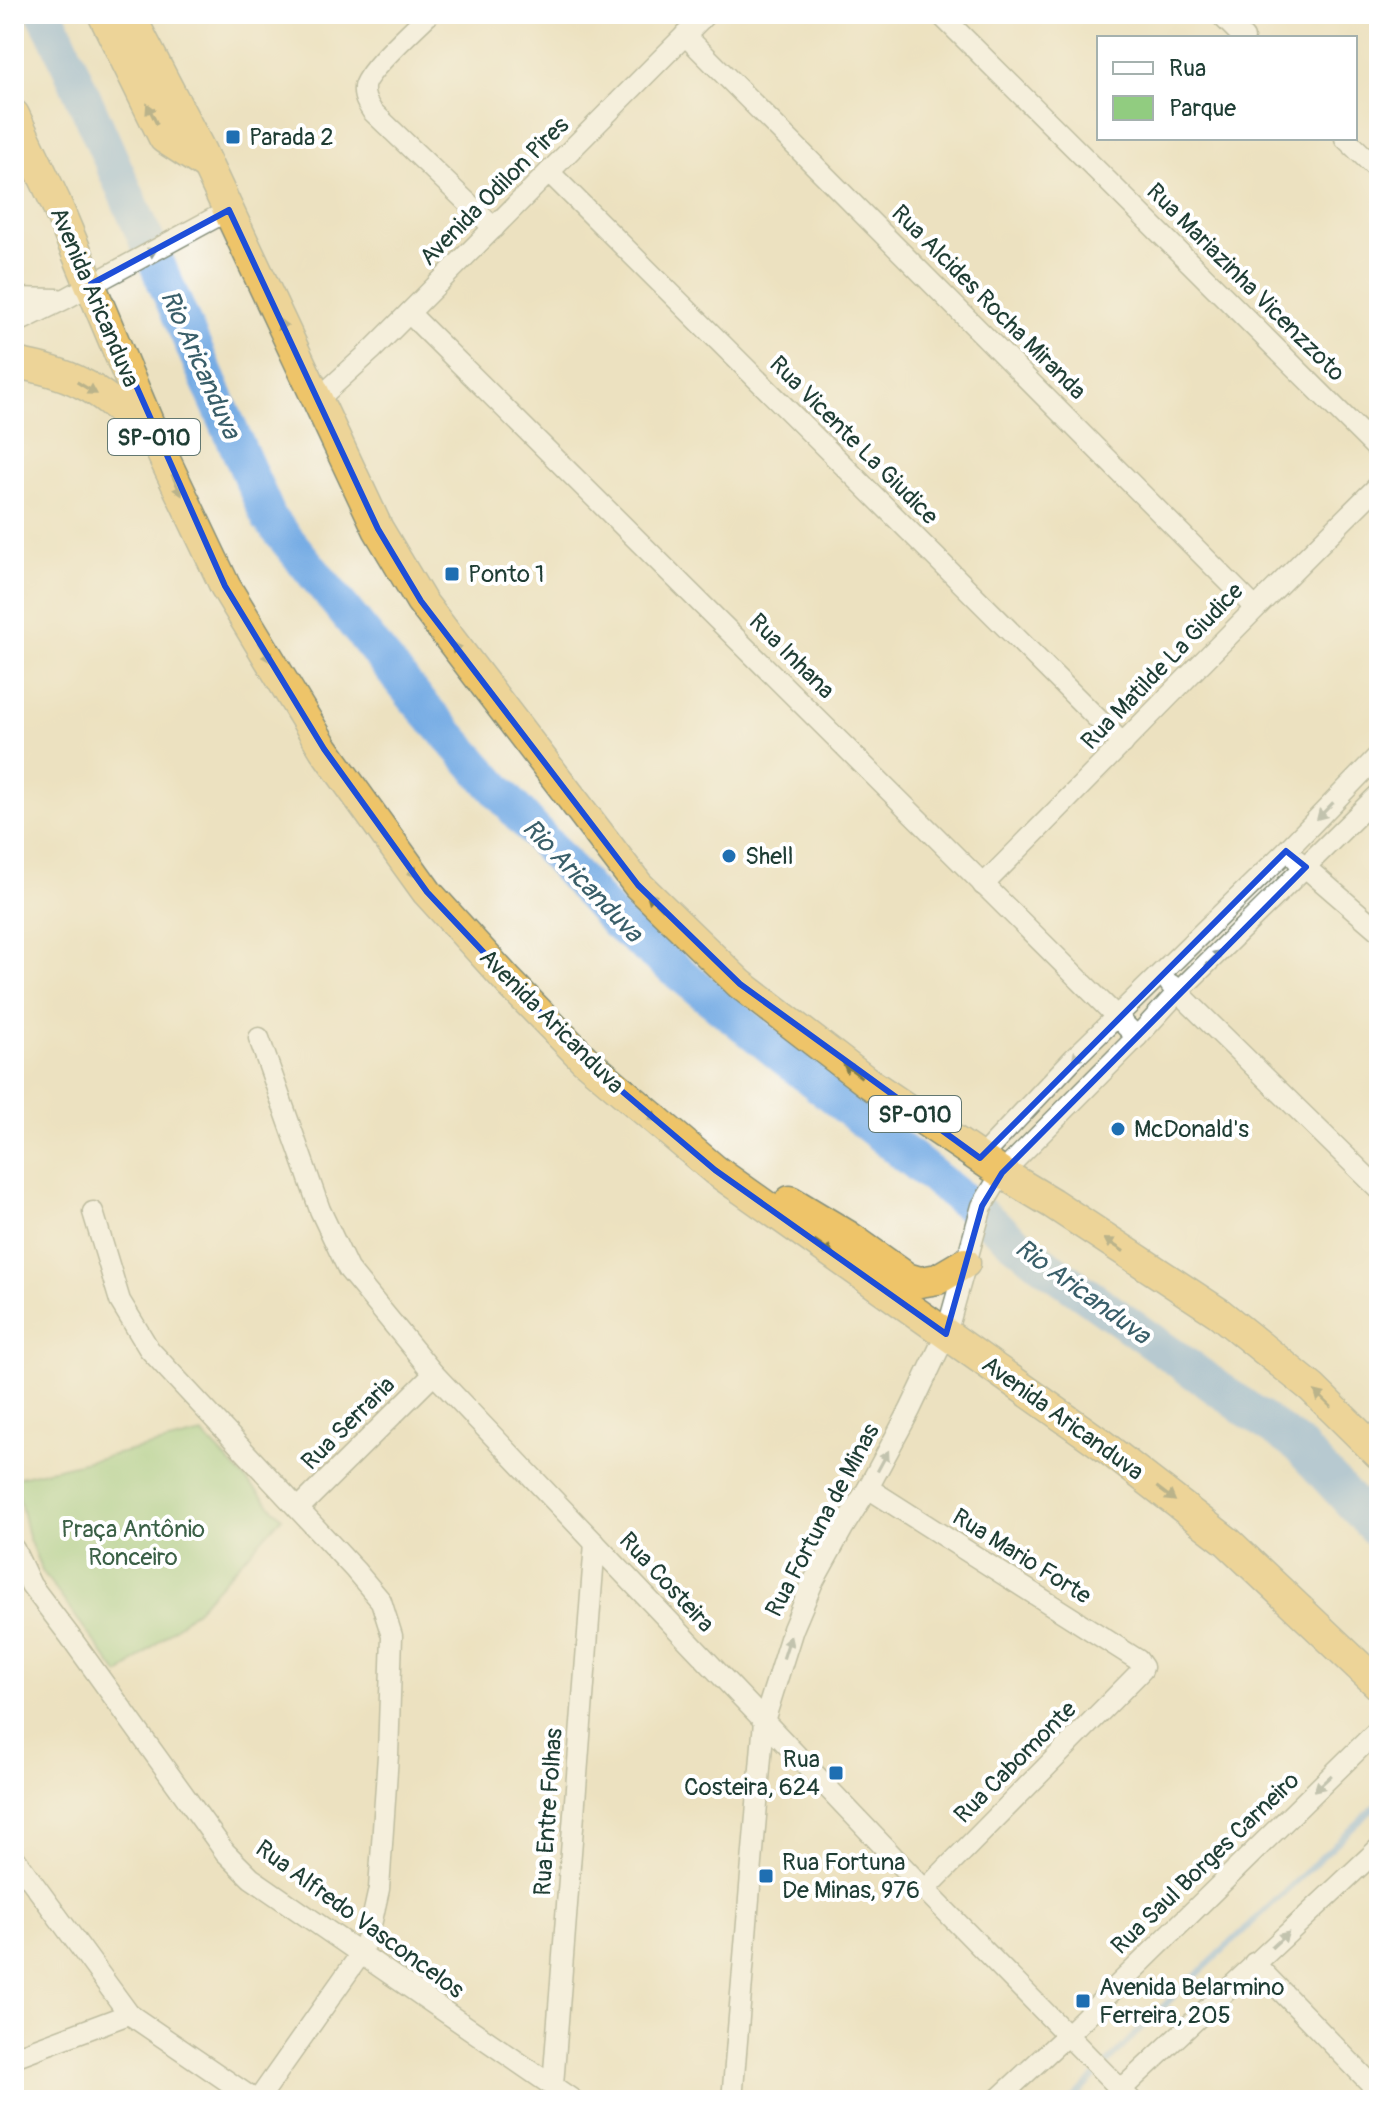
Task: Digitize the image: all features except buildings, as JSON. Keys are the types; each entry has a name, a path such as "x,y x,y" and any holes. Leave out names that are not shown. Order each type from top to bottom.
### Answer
{"highway":[{"path":"103,14 164,138 207,166"},
{"name":"SP-010","path":"129,14 229,210 378,529 421,601 638,885 740,984 866,1081 1219,1313 1312,1388 1379,1454"},
{"name":"Avenida Aricanduva","path":"14,115 55,201 88,286 156,441 225,586 324,749 427,892 584,1059 738,1186 1100,1443 1228,1542 1379,1685"},
{"path":"14,363 40,368 81,383 114,405 156,441"},
{"path":"738,1186 788,1200 848,1236 907,1278 920,1282 938,1279 965,1263"}],"street":[{"path":"429,14 373,71 364,83 365,99 372,111 494,228"},
{"name":"Avenida Odilon Pires","path":"316,401 409,313 706,14"},
{"name":"Rua Mariazinha Vicenzzoto","path":"940,14 1379,451"},
{"path":"1220,14 1242,36"},
{"name":"Rua Alcides Rocha Miranda","path":"685,35 1255,608"},
{"path":"1347,140 1379,171"},
{"name":"Rua Vicente La Giudice","path":"549,172 1123,744"},
{"path":"14,324 229,210"},
{"path":"14,298 23,300 88,286"},
{"name":"Rua Inhana","path":"409,313 1137,1037"},
{"name":"Rua Matilde La Giudice","path":"983,885 1379,485"},
{"path":"991,1166 1117,1016 1379,755"},
{"path":"991,1166 1137,1037 1178,992 1379,794"},
{"path":"1286,851 1379,931"},
{"path":"1160,975 1379,1189"},
{"name":"Rua Costeira","path":"259,1038 320,1210 348,1269 434,1374 925,1890 1106,2074 1121,2096"},
{"name":"Rua Fortuna de Minas","path":"732,2100 764,1721 793,1629 812,1584 910,1410 946,1334 991,1166"},
{"path":"14,1857 129,2014 256,2100 360,1955 379,1889 392,1636 381,1601 299,1508 149,1349 120,1301 93,1212"},
{"name":"Rua Serraria","path":"299,1508 434,1374"},
{"name":"Rua Mario Forte","path":"868,1488 1138,1660 1142,1670"},
{"name":"Rua Entre Folhas","path":"553,2085 595,1543"},
{"name":"Rua Alfredo Vasconcelos","path":"14,1549 31,1585 225,1852 251,1878 573,2100"},
{"name":"Rua Cabomonte","path":"925,1890 1142,1670"},
{"name":"Rua Saul Borges Carneiro","path":"997,2100 1073,2041 1379,1729"},
{"path":"1121,2096 1254,1963 1379,1848"},
{"path":"1254,1963 1379,2092"},
{"path":"14,2057 129,2014"}],"highlighted area":[{"path":"229,210 378,529 421,601 638,885 740,984 980,1158 1286,851 1306,867 1002,1173 982,1206 946,1334 715,1170 584,1059 427,892 324,749 225,586 91,284"}],"green space":[{"name":"Praça Antônio Ronceiro","path":"202,1434 282,1517 197,1609 119,1675 42,1571 28,1537 15,1478"}],"waterway":[{"name":"Rio Aricanduva","path":"45,14 269,518 416,699 617,923 1035,1258 1299,1446 1379,1532"},
{"path":"1072,2100 1152,2017 1379,1803"}],"place":[{"name":"Parada 2","path":"233,137"},
{"name":"Ponto 1","path":"452,574"},
{"name":"Shell","path":"729,856"},
{"name":"McDonald's","path":"1118,1129"},
{"name":"Rua Costeira, 624","path":"836,1773"},
{"name":"Rua Fortuna De Minas, 976","path":"766,1876"},
{"name":"Avenida Belarmino Ferreira, 205","path":"1083,2001"}]}
